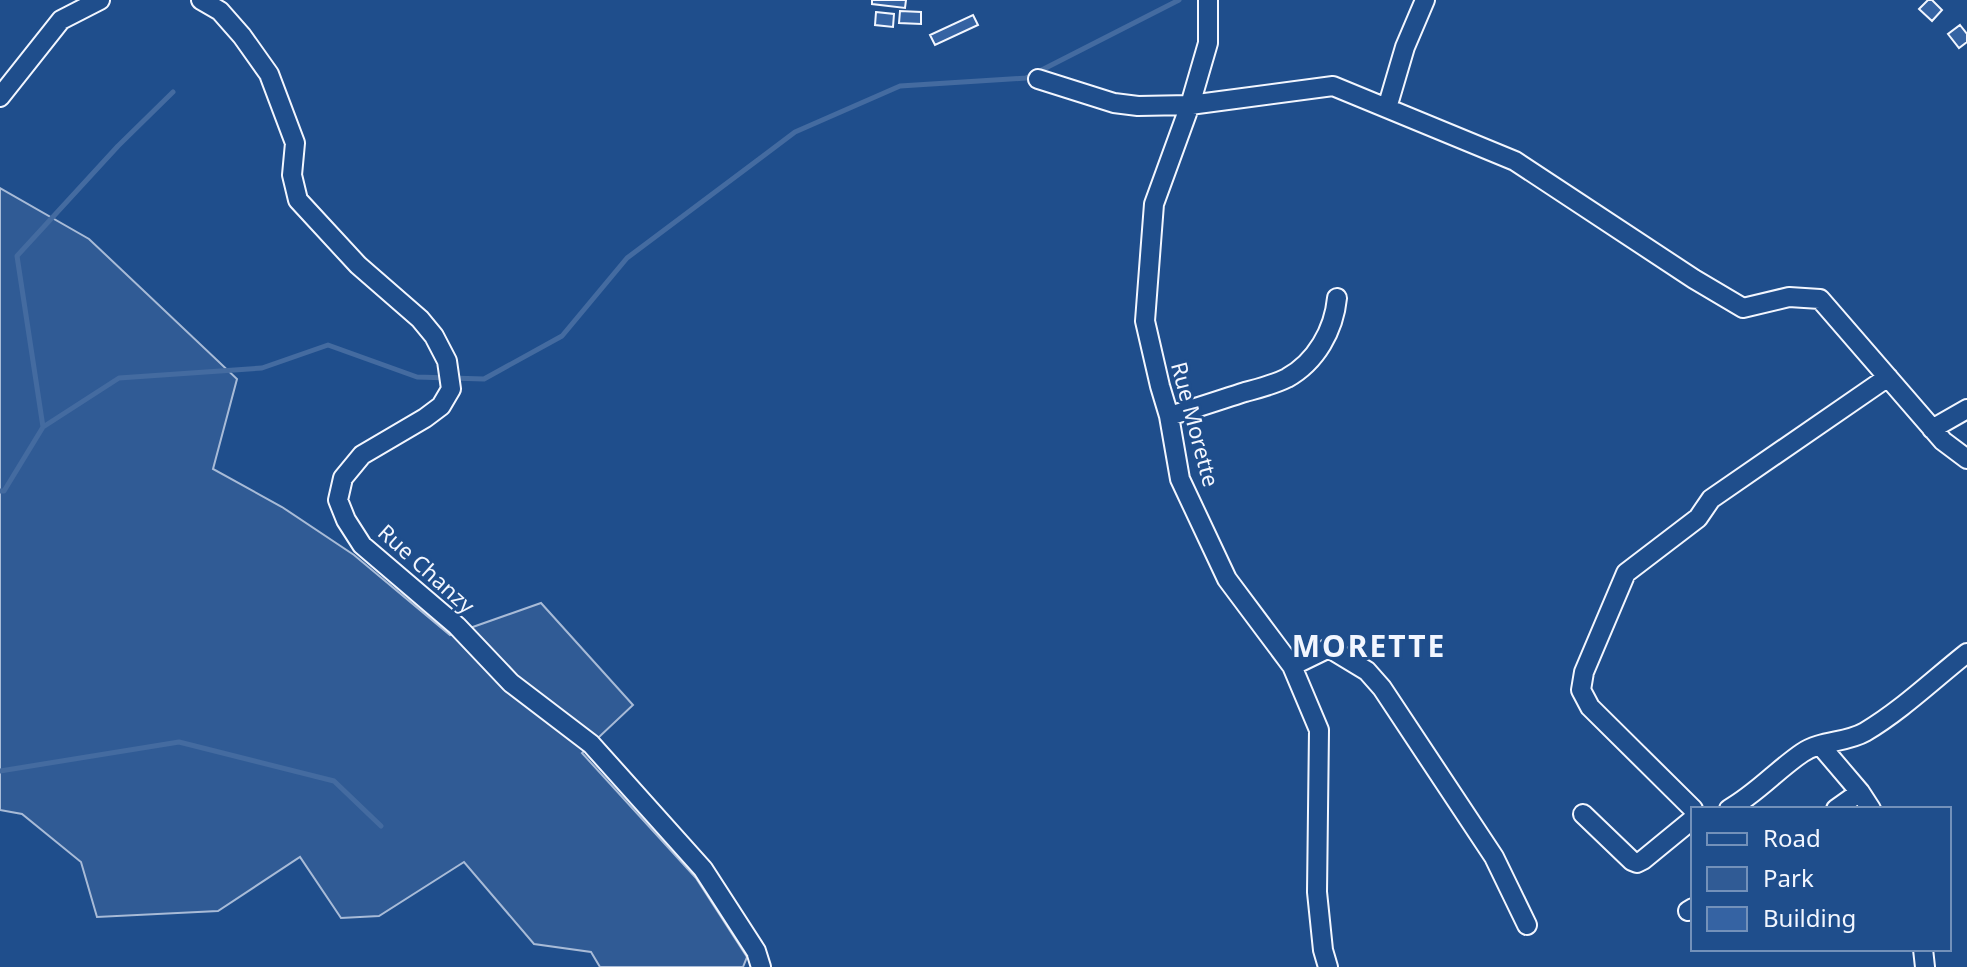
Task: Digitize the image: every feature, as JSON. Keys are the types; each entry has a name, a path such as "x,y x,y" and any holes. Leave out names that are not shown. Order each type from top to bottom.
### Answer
{"street":[{"path":"0,97 61,20 100,0"},
{"name":"Rue Chanzy","path":"201,0 220,11 269,74 295,143 292,175 298,200 358,265 420,319 434,336 447,361 451,389 441,406 362,455 343,478 338,500 346,520 362,545 457,626 511,683 591,744 703,869 756,951 761,967"},
{"name":"Rue Morette","path":"1208,0 1208,43 1190,105 1154,204 1145,321 1169,416 1180,479 1227,579 1292,666 1319,730 1317,892 1323,950 1328,967"},
{"path":"1387,108 1405,47 1425,0"},
{"path":"1038,79 1114,103 1138,106 1190,105 1333,86 1387,108 1515,161 1743,308 1789,297 1820,299 1943,441 1967,459"},
{"path":"1169,416 1270,386 1289,377 1311,358 1327,336 1336,312 1337,298"},
{"path":"1691,807 1590,707 1581,690 1584,672 1626,573 1698,518 1711,499 1888,377"},
{"path":"1932,429 1967,409"},
{"path":"1292,666 1329,648 1367,671 1382,688 1494,857 1527,925"},
{"path":"1732,807 1803,752 1863,733 1967,653"},
{"path":"1820,745 1870,807"},
{"path":"1839,807 1860,792"},
{"path":"1583,814 1637,863 1691,821"}],"green space":[{"path":"0,188 89,239 237,379 213,469 282,507 354,555 450,635 541,603 633,705 582,753 696,878 747,957 743,967 600,967 591,952 534,944 464,862 379,916 341,918 300,857 218,911 97,917 81,862 22,814 0,810"}],"building":[{"path":"872,0 906,0 905,8 872,4"},
{"path":"1928,0 1942,10 1932,21 1919,9"},
{"path":"900,11 921,12 921,24 899,23"},
{"path":"876,12 894,14 893,27 875,25"},
{"path":"973,15 978,25 935,45 930,35"},
{"path":"1960,25 1967,34 1967,42 1959,48 1948,34"}],"waterway":[{"path":"0,491 4,491 43,427 119,378 262,368 328,345 417,377 484,379 562,336 627,258 795,132 900,86 1026,78 1179,0"},
{"path":"43,427 17,256 118,146 173,92"},
{"path":"0,771 179,742 334,781 381,826"}],"district":[{"name":"MORETTE","path":"1369,645"}]}
